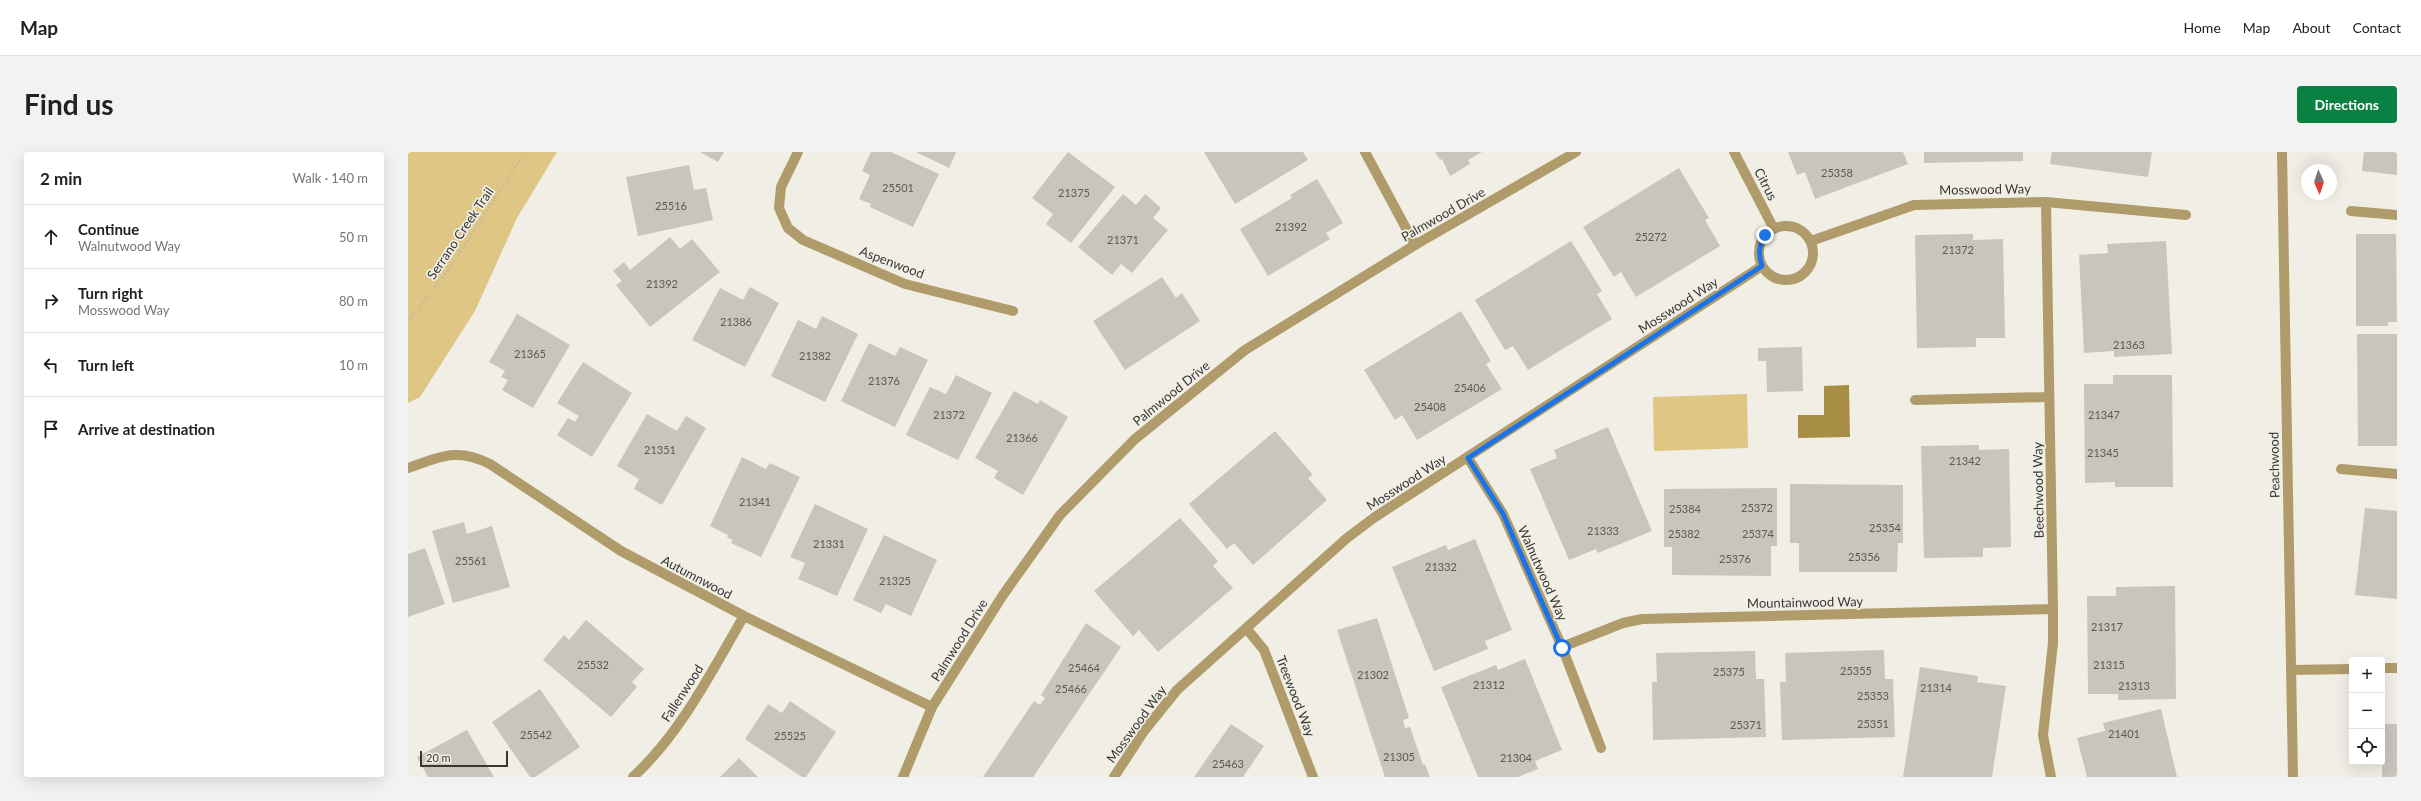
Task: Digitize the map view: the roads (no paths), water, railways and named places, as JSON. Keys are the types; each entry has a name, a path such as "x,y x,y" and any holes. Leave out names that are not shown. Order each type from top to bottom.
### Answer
{"street":[{"name":"Aspenwood","path":"798,152 781,187 780,208 788,228 803,240 905,284 1013,311"},
{"path":"1364,152 1415,245"},
{"name":"Palmwood Drive","path":"903,777 932,707 1003,595 1060,515 1135,439 1245,350 1415,245 1576,152"},
{"name":"Citrus","path":"1734,152 1774,229"},
{"name":"Peachwood","path":"2282,152 2292,777"},
{"name":"Mosswood Way","path":"1811,241 1914,205 2046,202 2186,215"},
{"name":"Beechwood Way","path":"2046,202 2053,643 2043,735 2051,777"},
{"path":"2351,211 2397,215"},
{"path":"1784,226 1795,228 1804,232 1811,241 1813,252 1812,262 1807,272 1798,278 1788,281 1778,279 1768,274 1762,266 1759,255 1760,244 1765,235 1774,229 1784,226"},
{"name":"Mosswood Way","path":"1114,777 1144,731 1177,690 1347,538 1375,517 1762,266"},
{"path":"1915,400 2049,397"},
{"name":"Autumnwood","path":"408,468 437,457 460,454 475,456 490,464 621,551 744,616 932,707"},
{"name":"Walnutwood Way","path":"1468,458 1503,514 1562,648 1601,748"},
{"path":"2341,469 2397,474"},
{"name":"Mountainwood Way","path":"1562,648 1623,623 1642,619 2053,609"},
{"name":"Fallenwood","path":"633,777 663,745 690,707 744,616"},
{"name":"Treewood Way","path":"1246,628 1264,650 1313,777"},
{"path":"2385,668 2397,668"},
{"path":"2291,670 2349,669"}]}
